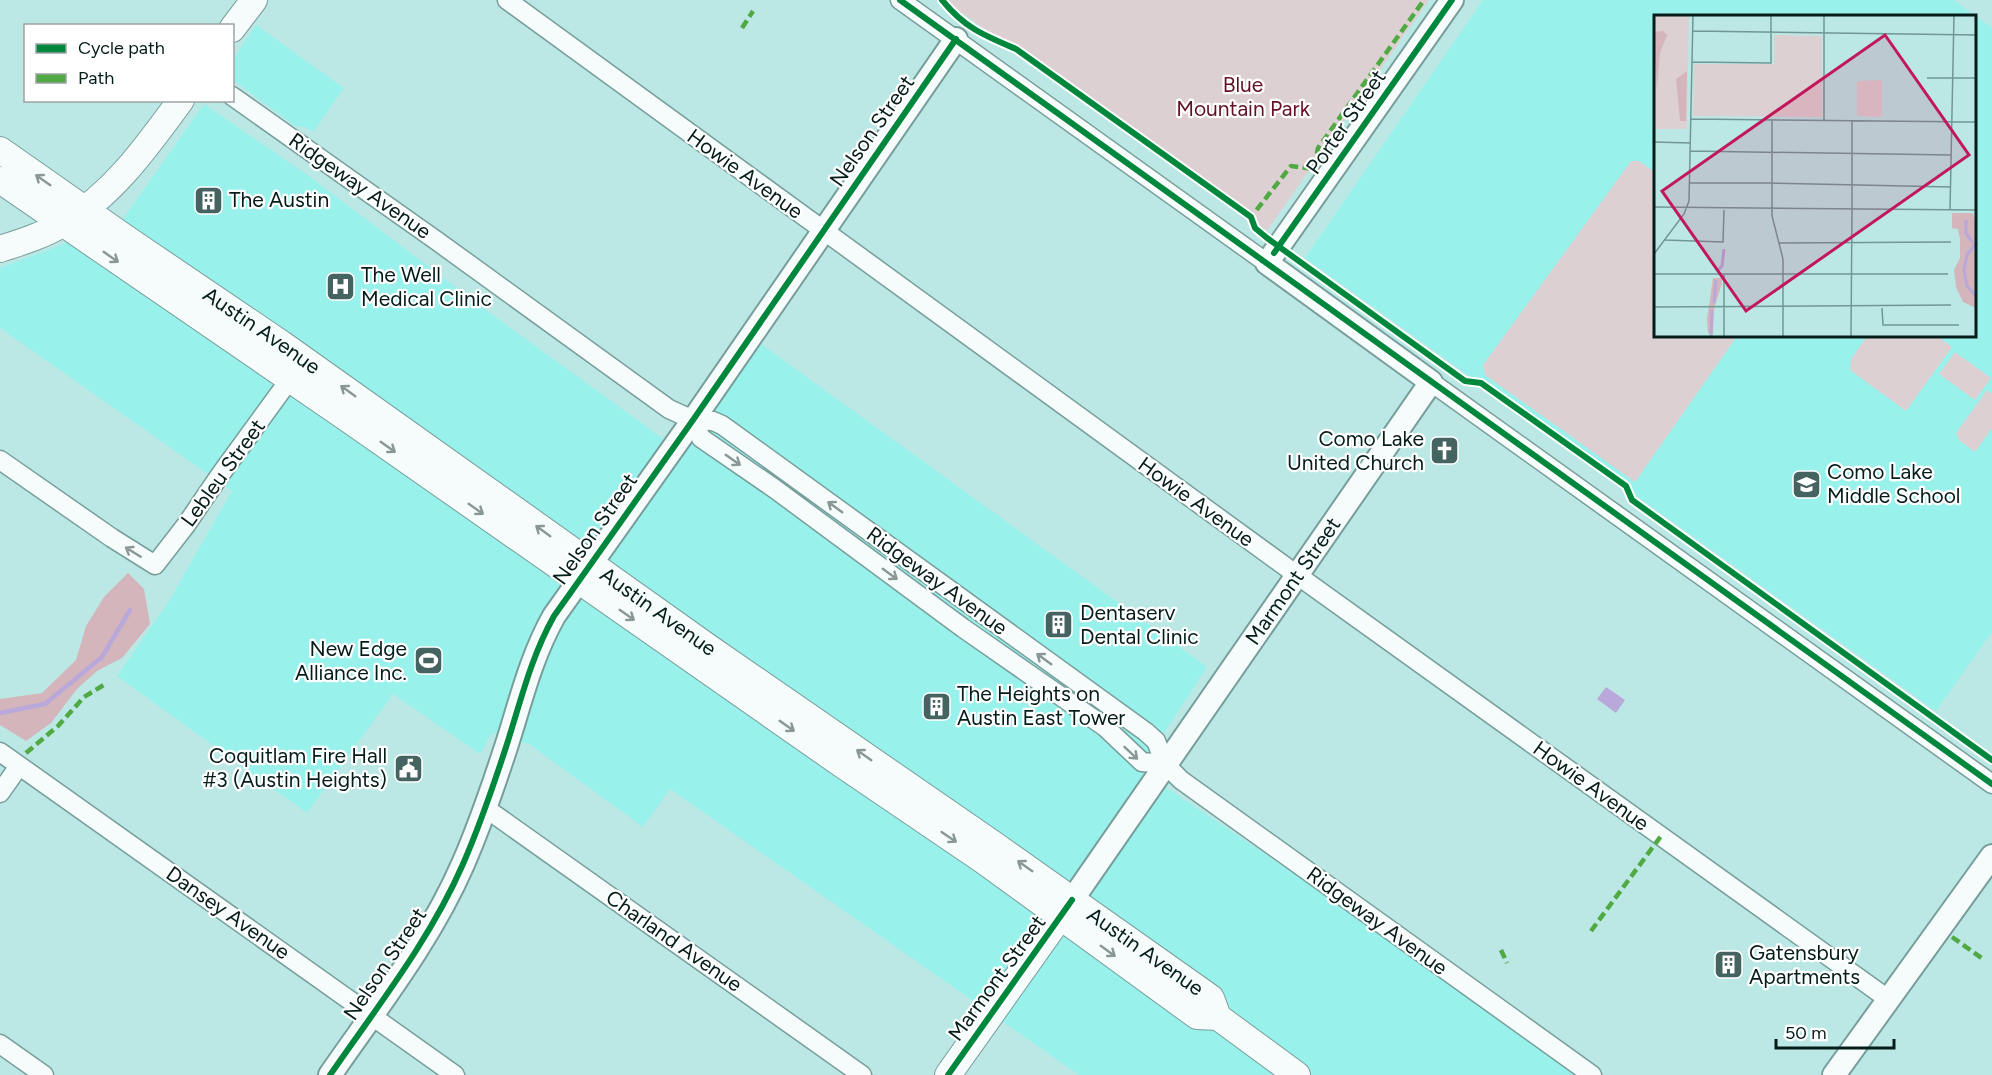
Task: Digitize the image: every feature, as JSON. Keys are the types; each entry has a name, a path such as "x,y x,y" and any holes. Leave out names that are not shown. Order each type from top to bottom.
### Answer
{"main road":[{"path":"234,26 254,0"},
{"path":"0,249 64,223 85,209 122,176 180,102"},
{"name":"Austin Avenue","path":"0,150 316,368 585,573"},
{"name":"Austin Avenue","path":"0,180 290,379 585,573 1067,908 1211,998 1218,1017 1297,1075"},
{"path":"290,379 300,372 316,368"},
{"name":"Marmont Street","path":"948,1075 1067,908"}],"street":[{"name":"Howie Avenue","path":"507,0 1297,575 1888,999"},
{"path":"900,0 1992,784"},
{"name":"Porter Street","path":"1267,263 1452,0"},
{"name":"Nelson Street","path":"330,1075 437,918 464,862 542,638 554,616 693,420 956,39"},
{"name":"Ridgeway Avenue","path":"234,97 438,241 669,409 693,420 712,421 722,425 1146,732 1156,741 1165,764 1181,780 1592,1075"},
{"name":"Lebleu Street","path":"0,460 155,565 290,379"},
{"name":"Marmont Street","path":"1067,908 1431,382"},
{"name":"Ridgeway Avenue","path":"693,420 701,438 775,489 963,628 1105,727 1142,762 1165,764"},
{"name":"Dansey Avenue","path":"0,752 455,1075"},
{"path":"0,793 19,766"},
{"name":"Charland Avenue","path":"484,807 862,1075"},
{"path":"1834,1075 1992,856"},
{"path":"0,1044 44,1075"}],"shaded area":[{"name":"Como Lake Middle School","path":"1483,0 1953,0 1974,15 1654,15 1654,338 1977,338 1977,18 1992,28 1992,632 1936,711 1305,258"},
{"path":"256,25 344,88 313,132 305,127 295,126 234,81 234,58"},
{"path":"204,104 306,174 483,308 683,453 761,344 1207,667 1140,770 1342,906 1577,1075 1079,1075 670,789 643,827 529,744 492,733 480,754 393,694 307,813 117,676 167,604 232,491 0,328 0,268 120,223"},
{"path":"128,573 144,589 150,624 122,658 97,671 77,689 51,723 26,741 0,725 0,699 42,693 76,660 86,626 104,597"},
{"path":"1606,687 1625,700 1616,713 1597,699"}],"green space":[{"name":"Blue Mountain Park","path":"944,0 1429,0 1266,232"},
{"path":"1631,161 1639,161 1654,172 1654,338 1736,338 1635,482 1485,375 1483,365"},
{"path":"1866,338 1940,338 1952,347 1906,411 1850,370 1851,359"},
{"path":"1955,352 1991,378 1975,400 1939,374"},
{"path":"1987,390 1992,394 1992,428 1975,452 1959,440 1956,433"}],"waterway":[{"path":"0,713 45,704 102,657 130,610"}],"marked path":[{"path":"1247,215 1251,217 1291,166 1314,169 1318,148 1424,0"},
{"path":"742,28 753,11"},
{"path":"26,753 58,726 84,697 107,683"},
{"path":"1591,931 1661,836"},
{"path":"1952,937 1983,959"},
{"path":"1501,950 1507,963"}],"cycle path":[{"path":"900,0 1992,784"},
{"path":"942,0 967,24 984,35 1016,49 1251,217 1255,228 1267,238 1465,381 1481,383 1626,486 1632,500 1992,760"},
{"path":"1274,253 1452,0"},
{"path":"330,1075 402,972 450,892 481,819 533,663 554,616 693,420 956,39"},
{"path":"948,1075 1072,900"}],"place":[{"name":"The Austin","path":"208,200"},
{"name":"The Well Medical Clinic","path":"340,287"},
{"name":"Como Lake United Church","path":"1445,451"},
{"name":"Como Lake Middle School","path":"1806,484"},
{"name":"Dentaserv Dental Clinic","path":"1059,625"},
{"name":"New Edge Alliance Inc.","path":"428,661"},
{"name":"The Heights on Austin East Tower","path":"936,706"},
{"name":"Coquitlam Fire Hall #3 (Austin Heights)","path":"408,768"},
{"name":"Gatensbury Apartments","path":"1728,965"}]}
